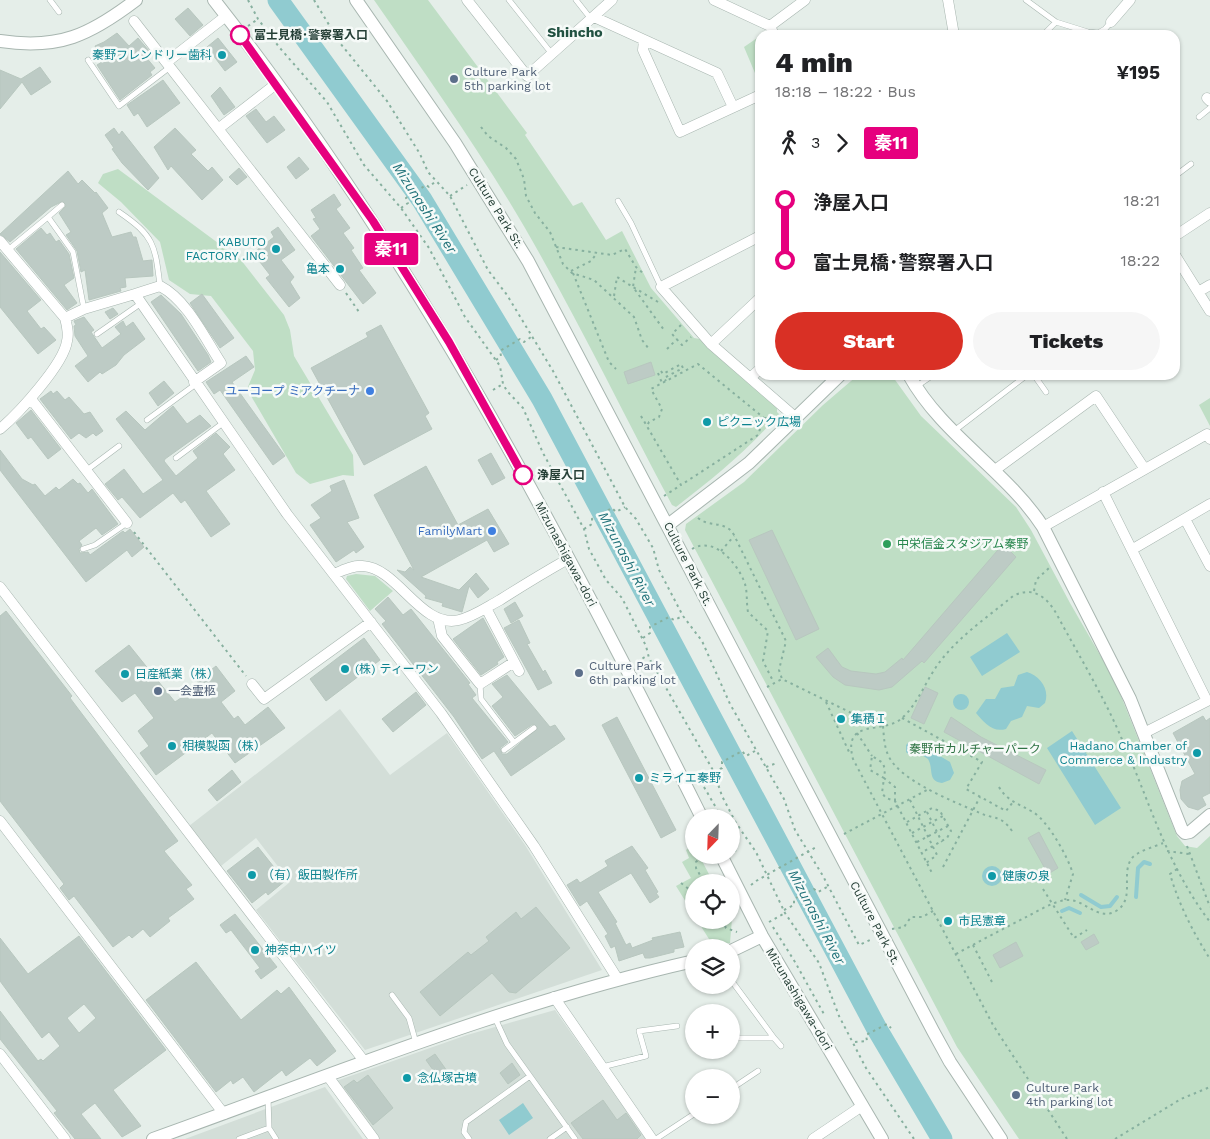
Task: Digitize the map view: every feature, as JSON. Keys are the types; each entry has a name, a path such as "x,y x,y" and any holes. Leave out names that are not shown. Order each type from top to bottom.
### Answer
{"street":[{"path":"0,41 40,45 65,41 108,22 136,0"},
{"name":"Mizunashigawa-dori","path":"214,0 373,221 444,334 497,426 568,559 697,809"},
{"path":"467,0 527,76 612,0"},
{"path":"714,0 772,30 805,0"},
{"path":"948,0 953,30"},
{"path":"1111,22 1130,0"},
{"name":"Culture Park St.","path":"359,1 455,143 528,261 933,1031 950,1062 1001,1139"},
{"path":"169,64 226,16"},
{"path":"592,18 717,73 733,107"},
{"path":"134,21 340,285"},
{"path":"644,40 643,50 680,132 755,97"},
{"path":"218,129 276,84"},
{"path":"1180,233 1210,213"},
{"path":"755,239 661,287 711,344 795,417"},
{"path":"0,241 65,318 67,342 31,399 0,429"},
{"path":"1180,263 1210,311"},
{"path":"1198,292 1210,285"},
{"path":"65,318 84,310 160,286 176,297 221,363 195,383"},
{"path":"135,294 140,304 287,514 441,713 534,846 616,978"},
{"path":"711,344 755,303"},
{"path":"750,378 755,374"},
{"path":"668,525 732,478 835,380"},
{"path":"912,380 954,432 1030,506 1043,527 1103,643 1144,733 1182,830 1186,833 1190,832 1210,815"},
{"path":"995,470 1096,396 1144,468"},
{"path":"31,399 127,523"},
{"path":"1043,527 1144,468 1207,434 1210,439"},
{"path":"1103,492 1133,549 1207,702 1144,733"},
{"path":"1133,549 1210,504"},
{"path":"1185,519 1210,566"},
{"path":"334,574 350,567 369,566 383,574 438,618 448,621 459,620 486,608 568,559"},
{"path":"0,587 364,1061"},
{"path":"438,618 442,636 480,684 517,666 486,608"},
{"path":"252,684 264,699 371,622"},
{"path":"0,821 224,1114"},
{"name":"Mizunashigawa-dori","path":"726,864 762,936 882,1139"},
{"path":"740,947 762,936"},
{"path":"153,1139 364,1061 554,997 616,978 685,962"},
{"path":"554,997 652,1139"},
{"path":"0,1054 65,1139"},
{"path":"327,1075 374,1139"},
{"path":"813,1139 862,1106"}],"lane":[{"path":"50,0 59,12"},
{"path":"509,0 552,54"},
{"path":"576,0 592,18"},
{"path":"1026,0 1056,22 1082,30"},
{"path":"1048,30 1056,22"},
{"path":"1103,30 1111,22"},
{"path":"88,60 119,106 169,64"},
{"path":"1199,117 1209,102"},
{"path":"1180,172 1191,164"},
{"path":"618,201 631,223 661,287"},
{"path":"8,250 62,205"},
{"path":"119,212 135,223 150,238 156,252 160,286"},
{"path":"48,217 73,252 84,310"},
{"path":"97,334 140,304"},
{"path":"916,387 926,380"},
{"path":"954,432 1021,380"},
{"path":"1038,380 1046,392"},
{"path":"147,420 195,383"},
{"path":"176,458 223,423"},
{"path":"87,470 119,446"},
{"path":"83,549 95,545 127,523"},
{"path":"480,684 481,699 513,742"},
{"path":"504,750 534,728"},
{"path":"740,992 781,1046"},
{"path":"392,995 409,1018 416,1044"},
{"path":"495,1017 507,1044 575,1139"},
{"path":"602,1067 646,1056 639,1031 678,1026"},
{"path":"740,1038 774,1038"},
{"path":"740,1083 758,1071"},
{"path":"469,1139 464,1132 466,1122 530,1076"},
{"path":"268,1098 269,1128 276,1139"},
{"path":"656,1139 685,1120"},
{"path":"550,1139 567,1127"},
{"path":"239,1139 269,1128"}],"path":[{"path":"248,0 258,19 279,48 324,97 364,165 401,208 429,248 465,317 500,366 503,384 523,408 543,454 584,529 589,549 602,572 622,598 642,638 648,655 714,772 722,796 736,823 756,852 776,899 819,964 839,1016 866,1068 914,1139"},
{"path":"314,0 340,43 387,100 420,154 428,172 450,196 488,270 507,295 553,371 624,507 636,519 652,548 659,570 683,616 702,641 730,704 784,799 795,830 829,886 859,946 870,940"},
{"path":"247,27 258,19"},
{"path":"481,127 488,136 506,148 516,160 524,179 526,196 550,232 563,264 572,272 594,280 614,297 634,317 642,340 649,349"},
{"path":"401,208 408,203 406,198 426,184 429,187 436,181"},
{"path":"450,196 468,185"},
{"path":"555,247 612,255 625,249 636,267 649,277 652,284 661,287"},
{"path":"572,272 591,261 597,253"},
{"path":"636,267 633,287 664,330"},
{"path":"572,272 609,362 616,369"},
{"path":"614,297 617,278 664,305"},
{"path":"340,285 359,312"},
{"path":"672,334 682,345"},
{"path":"496,360 501,356 500,351 520,339 524,342 531,337"},
{"path":"667,349 677,339"},
{"path":"661,371 663,374 681,364 683,368 664,378 666,381"},
{"path":"647,426 649,422 659,417 662,409 651,388 698,364 764,418 758,436 664,496"},
{"path":"658,373 662,383"},
{"path":"493,390 503,384"},
{"path":"642,416 681,485"},
{"path":"584,529 592,524 592,519 612,508 616,512 624,507"},
{"path":"696,514 705,523 731,528 786,641 779,670 782,679 826,702 879,726"},
{"path":"127,523 252,684"},
{"path":"721,551 734,535"},
{"path":"691,549 704,544 721,551 744,581 748,612 768,631 763,661 774,683"},
{"path":"1034,591 1036,580 1054,566"},
{"path":"853,759 850,748 857,733 864,729 891,725 902,718 927,678 958,641 1013,596 1021,592 1034,591 1052,607 1120,735 1167,851 1185,885 1210,922"},
{"path":"642,638 650,633 650,627 669,617 674,620 683,616"},
{"path":"637,662 648,655"},
{"path":"764,688 782,679"},
{"path":"826,702 853,759 1006,1048 1067,1139"},
{"path":"902,718 982,762 966,789 1006,811 1013,802"},
{"path":"883,726 885,745 890,759 927,790 973,810 1001,818 1012,831"},
{"path":"857,733 872,756 884,763 882,793 886,798 895,801"},
{"path":"714,772 722,768 722,762 742,751 746,756 756,752"},
{"path":"872,756 870,770 895,786 897,806 932,873"},
{"path":"766,767 777,763"},
{"path":"704,787 717,809"},
{"path":"999,787 1013,802 1034,812 1046,823 1071,867 1071,881 1065,900"},
{"path":"842,835 927,790"},
{"path":"944,867 980,797"},
{"path":"909,799 937,855 926,863"},
{"path":"906,822 932,808 940,811 951,831 942,842 921,853"},
{"path":"926,811 942,842"},
{"path":"911,833 943,816"},
{"path":"916,843 948,826"},
{"path":"956,954 1052,904 1065,900 1081,902 1100,914 1110,914 1118,910 1127,897 1130,862 1134,856 1163,843"},
{"path":"1187,844 1210,907"},
{"path":"754,891 750,884 818,846"},
{"path":"1167,851 1190,854"},
{"path":"1177,869 1170,874 1174,886 1194,934 1210,959"},
{"path":"681,883 685,886"},
{"path":"769,922 794,905 794,899 814,889 818,892 829,886"},
{"path":"1043,889 1074,938 1087,930"},
{"path":"892,929 904,927 911,917 922,917 933,911"},
{"path":"1206,917 1210,913"},
{"path":"729,929 737,932"},
{"path":"973,945 993,984"},
{"path":"854,1042 867,1040 866,1035 887,1024 891,1028"},
{"path":"1115,1139 1181,1099 1210,1087"}],"shaded area":[{"path":"340,709 390,775 447,733 525,845 602,970 365,1050 256,910 290,882 256,838 221,866 189,826"},
{"path":"555,1010 646,1139 378,1139 336,1081 467,1035"},
{"path":"325,1087 363,1139 185,1139"}],"green space":[{"path":"374,0 428,0 527,133 525,135 573,206 582,202 606,240 622,231 651,288 694,338 700,339 777,407 779,414 743,452 676,507 672,505 525,228 471,141"},
{"path":"755,39 755,73 744,47"},
{"path":"118,169 241,260 284,315 290,330 294,356 353,455 354,476 343,475 310,484 296,473 247,389 255,370 253,351 211,296 190,294 169,280 160,242 121,202 98,183 103,174"},
{"name":"秦野市カルチャーパーク","path":"852,380 895,380 921,416 1016,507 1031,530 1115,681 1177,836 1185,846 1197,848 1210,836 1210,1139 1019,1139 957,1047 685,530 686,524 744,482 823,405"},
{"path":"1210,398 1210,426 1199,405"},
{"path":"356,574 375,576 393,591 370,611 346,579 347,576"},
{"path":"685,860 685,864 704,864 709,874 689,874 682,862"},
{"path":"685,881 685,900 676,886"},
{"path":"703,929 731,929 730,939 709,939"}],"water":[{"path":"1007,633 1020,652 982,676 970,657"},
{"path":"1027,672 1043,684 1046,693 1045,703 1039,708 1027,706 1022,717 1011,721 1006,729 992,728 976,713 986,699 995,699 1001,688 1014,686 1018,675"},
{"path":"961,694 967,696 969,702 967,708 961,710 955,708 953,702 955,696"},
{"path":"1072,731 1121,808 1095,825 1047,748"},
{"path":"909,742 916,742 950,762 954,773 950,780 942,783 934,780 928,759 922,755 909,755 906,752 906,745"},
{"path":"992,866 999,869 1002,876 999,883 992,886 985,883 982,876 985,869"},
{"path":"523,1103 533,1118 509,1135 499,1120"}],"building":[{"path":"188,8 203,25 190,36 175,19"},
{"path":"117,33 129,46 138,38 150,52 145,56 155,68 150,72 152,75 120,100 97,65 102,62 95,46"},
{"name":"秦野フレンドリー歯科","path":"218,38 237,62 225,71 207,47"},
{"path":"40,67 51,82 31,95 22,82 0,109 0,70 21,79"},
{"path":"163,80 180,103 147,127 138,113 134,116 127,105"},
{"path":"220,87 235,107 224,115 211,96"},
{"path":"256,109 266,122 274,116 285,130 267,143 246,116"},
{"path":"114,128 119,135 122,131 159,178 148,190 122,163 112,149 114,148 105,135"},
{"path":"175,128 196,150 191,154 208,171 212,167 223,180 202,200 171,166 168,170 154,147"},
{"path":"299,157 309,169 296,179 287,167"},
{"path":"239,168 247,177 237,185 229,177"},
{"path":"68,171 78,184 82,180 96,192 108,208 102,213 112,237 131,232 133,237 136,237 143,261 152,260 153,276 125,278 126,287 120,288 121,291 89,300 85,270 81,272 77,251 66,235 71,232 59,213 66,206 63,201 51,207 10,242 0,234"},
{"path":"334,194 341,205 336,209 350,228 343,233 354,248 351,250 363,268 359,270 376,293 363,304 311,236 320,229 313,219 316,218 311,210"},
{"path":"278,227 295,250 281,260 294,277 290,282 300,298 289,307 266,278 270,275 253,253 274,237 271,232"},
{"path":"41,228 47,235 50,233 56,242 59,240 69,254 74,278 64,285 77,303 67,310 16,249"},
{"path":"0,252 41,300 27,311 41,329 44,327 56,340 38,354 0,307"},
{"path":"202,294 234,338 220,348 190,303"},
{"path":"161,295 181,314 208,355 211,362 198,371 151,302"},
{"path":"113,308 118,314 110,319 105,312"},
{"path":"84,317 94,330 91,332 102,348 121,334 115,327 123,321 126,327 133,322 145,339 124,355 116,365 102,374 100,372 88,382 75,366 88,356 75,336 74,326 76,325 74,321"},
{"name":"ユーコープ ミアクチーナ","path":"381,325 429,413 425,416 432,429 364,465 311,368 368,337 366,333"},
{"path":"246,356 254,367 232,382 285,456 273,465 220,390 214,394 206,382"},
{"path":"651,362 655,375 628,384 624,372"},
{"path":"164,381 174,393 158,406 149,393"},
{"path":"51,391 53,394 57,391 65,400 69,397 84,414 90,412 103,431 96,436 93,433 86,438 79,433 71,439 40,399"},
{"path":"173,406 187,424 200,415 211,426 165,459 164,461 176,476 198,458 193,451 216,433 230,447 223,454 235,470 206,491 230,524 211,537 185,500 181,503 173,493 140,518 122,497 118,500 105,484 124,469 143,494 163,480 116,419 126,411 145,430"},
{"path":"31,410 61,449 48,459 31,437 28,439 16,423"},
{"path":"0,450 22,479 33,485 35,484 45,496 56,487 59,490 73,479 78,484 80,483 88,493 92,489 118,524 102,535 96,528 79,541 82,545 79,549 80,553 88,552 90,555 123,531 125,533 130,529 144,547 132,557 127,550 86,582 0,470"},
{"path":"491,453 505,478 492,485 478,460"},
{"path":"426,466 458,525 488,509 509,544 494,552 487,540 421,577 459,590 476,573 489,589 478,598 469,586 462,612 442,606 443,603 425,598 426,596 397,570 405,572 410,567 414,570 374,495"},
{"path":"344,480 359,518 347,522 364,547 356,553 354,550 336,562 310,525 321,518 311,505 332,491 330,486"},
{"path":"772,530 819,629 796,640 749,540"},
{"path":"1003,544 1016,557 924,663 922,661 892,687 879,690 845,685 833,677 816,657 828,648 842,667 851,671 876,674 885,672 902,658 903,660"},
{"path":"388,597 403,615 411,609 470,683 468,684 476,695 472,698 508,742 500,748 502,754 507,754 538,728 533,724 515,736 492,706 503,697 492,684 507,675 550,727 555,725 565,739 511,776 494,751 482,759 454,717 382,624 386,621 375,609"},
{"path":"515,602 523,616 511,623 504,609"},
{"path":"6,611 72,696 70,698 178,841 164,851 192,885 186,889 194,899 168,918 170,921 150,937 143,929 132,938 129,935 113,947 74,896 69,900 60,888 64,884 0,801 0,616"},
{"path":"483,618 504,657 497,662 498,664 481,675 453,639"},
{"path":"519,620 530,643 527,644 543,672 545,670 552,683 538,690 504,628"},
{"name":"(株) ティーワン","path":"364,638 380,660 326,701 310,679"},
{"path":"129,645 175,702 200,685 197,681 216,666 235,691 221,702 234,719 238,716 245,725 268,707 285,728 235,763 212,733 156,775 140,753 149,746 138,731 154,718 135,693 122,702 95,671"},
{"path":"925,687 938,693 924,724 911,718"},
{"path":"416,692 426,705 393,732 382,719"},
{"name":"Hadano Chamber of Commerce & Industry","path":"1203,716 1206,721 1210,718 1210,793 1202,797 1206,805 1198,810 1188,807 1181,799 1182,781 1195,774 1173,733"},
{"name":"ミライエ秦野","path":"617,717 676,830 661,838 602,725"},
{"path":"951,717 981,737 1046,770 1039,784 944,732"},
{"path":"232,770 241,782 217,801 208,790"},
{"path":"1039,832 1058,868 1048,874 1028,838"},
{"path":"632,846 648,868 645,870 659,897 650,903 631,873 598,892 617,922 615,923 626,945 630,943 632,948 653,940 652,938 680,932 684,947 674,949 674,952 650,958 645,958 643,953 619,961 615,946 611,948 605,936 608,934 587,901 580,906 567,885 577,879 580,883 608,866 605,861"},
{"name":"（有）飯田製作所","path":"258,847 285,881 268,895 266,892 252,903 227,871"},
{"path":"536,907 570,948 516,993 509,992 492,973 440,1016 420,992 468,952 471,955 489,941 486,937 516,912 521,919"},
{"name":"神奈中ハイツ","path":"235,914 277,967 261,979 255,971 260,968 231,930 226,933 220,925"},
{"path":"1094,934 1099,943 1086,950 1081,942"},
{"path":"79,936 166,1050 113,1090 141,1126 122,1137 95,1103 81,1114 101,1139 75,1139 54,1113 57,1111 0,1039 0,1011 38,1061 41,1059 43,1061 60,1046 49,1032 42,1038 0,981 0,938 28,974","holes":["84,1004 96,1018 79,1033 67,1018"]},
{"path":"1016,942 1023,956 1000,968 993,955"},
{"path":"196,962 241,1020 277,990 281,994 289,987 336,1051 317,1066 310,1058 286,1076 282,1070 254,1092 243,1077 233,1084 231,1080 216,1092 146,1000"},
{"path":"435,1054 452,1078 443,1084 426,1060"},
{"path":"512,1063 520,1075 508,1084 500,1073"},
{"path":"368,1075 393,1108 373,1125 344,1087 354,1080 357,1083"},
{"path":"603,1100 617,1120 626,1113 641,1135 637,1139 583,1139 571,1123"}],"waterway":[{"name":"Mizunashi River","path":"278,0 422,200 542,399 877,1029 942,1139"},
{"path":"1136,897 1138,868 1144,862 1150,864"},
{"path":"1081,895 1101,907 1110,906 1117,897"},
{"path":"1062,911 1069,908 1080,913"}],"bus line":[{"name":"秦11","path":"240,35 373,221 449,342 523,475"}],"place":[{"name":"富士見橋･警察署入口","path":"240,35"},
{"name":"秦野フレンドリー歯科","path":"222,55"},
{"name":"Culture Park 5th parking lot","path":"454,79"},
{"name":"KABUTO FACTORY .INC","path":"276,249"},
{"name":"亀本","path":"340,269"},
{"name":"ユーコープ ミアクチーナ","path":"370,391"},
{"name":"ピクニック広場","path":"707,422"},
{"name":"浄屋入口","path":"523,475"},
{"name":"FamilyMart","path":"492,531"},
{"name":"中栄信金スタジアム秦野","path":"887,544"},
{"name":"(株) ティーワン","path":"345,669"},
{"name":"Culture Park 6th parking lot","path":"579,673"},
{"name":"日産紙業（株）","path":"125,674"},
{"name":"一会霊柩","path":"158,691"},
{"name":"集積Ｉ","path":"841,719"},
{"name":"相模製函（株）","path":"172,746"},
{"name":"Hadano Chamber of Commerce & Industry","path":"1197,753"},
{"name":"ミライエ秦野","path":"639,778"},
{"name":"（有）飯田製作所","path":"252,875"},
{"name":"健康の泉","path":"992,876"},
{"name":"市民憲章","path":"948,921"},
{"name":"神奈中ハイツ","path":"255,950"},
{"name":"念仏塚古墳","path":"407,1078"},
{"name":"Culture Park 4th parking lot","path":"1016,1095"}],"district":[{"name":"Shincho","path":"575,32"}]}
